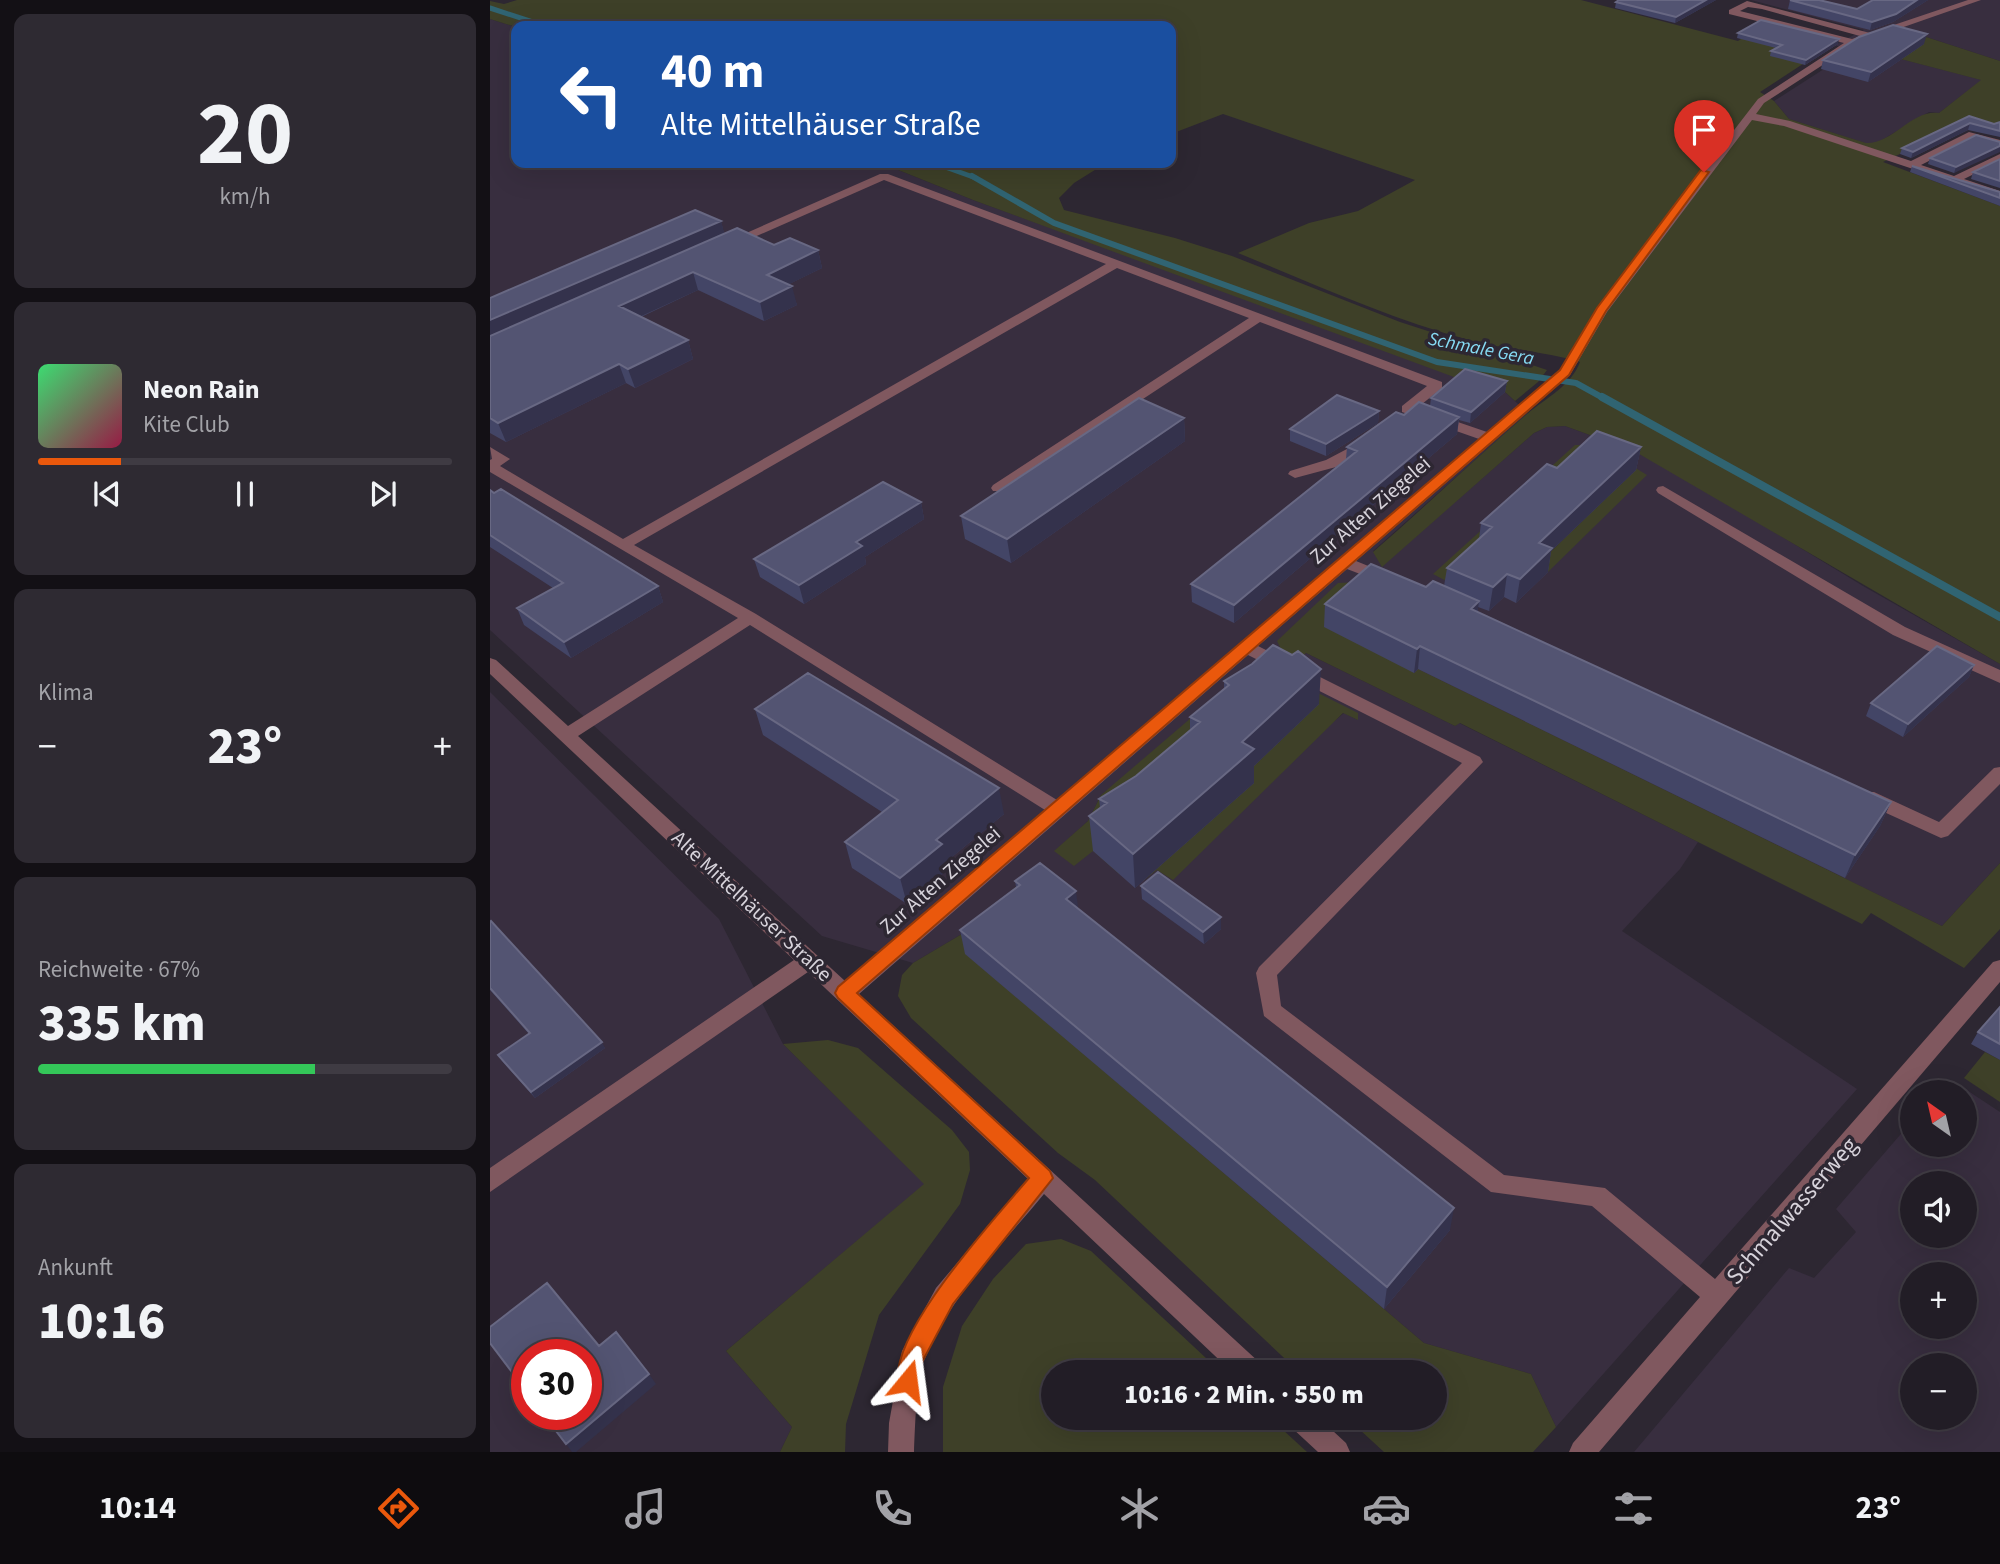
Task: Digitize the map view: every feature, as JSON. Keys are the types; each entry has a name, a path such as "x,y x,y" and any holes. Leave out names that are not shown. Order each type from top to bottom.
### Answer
{"street":[{"name":"Zur Alten Ziegelei","path":"845,993 1565,372 1601,311 1761,101 1853,42 1977,0"},
{"path":"1853,42 1732,12 1746,4 1876,35"},
{"path":"1749,116 1786,123 2000,195"},
{"path":"1914,164 1973,134 2000,144"},
{"path":"1957,179 2000,158"},
{"path":"713,251 884,176 1437,385 1402,412 1490,438"},
{"path":"623,545 1115,264"},
{"path":"998,488 1258,318"},
{"path":"1295,474 1317,469 1352,454 1380,431"},
{"path":"490,451 503,459 490,465"},
{"path":"490,465 750,618 1058,809"},
{"path":"1663,490 1899,631 2000,677"},
{"path":"1344,562 1405,586"},
{"path":"568,734 750,618"},
{"path":"1245,647 1474,762 1266,973 1271,1010 1499,1185 1597,1196 1718,1297"},
{"name":"Alte Mittelhäuser Straße","path":"490,664 1238,1360"},
{"path":"1853,790 1941,831 2000,773"},
{"path":"490,1181 810,960"},
{"name":"Schmalwasserweg","path":"1582,1452 2000,968"},
{"path":"901,1452 902,1423 911,1360 945,1296 1043,1178"},
{"path":"1313,1430 1337,1452"}],"shaded area":[{"path":"1751,0 2000,0 2000,61 1917,34 1878,53 1982,80 1939,113 1929,112 1877,143 1865,143 1789,119 1774,101 1852,51 1834,45 1864,30"},
{"path":"490,19 511,25 511,168 893,168 973,200 1505,392 1528,413 1373,551 1382,566 1534,433 1547,427 1565,426 1634,451 1677,473 1863,586 2000,664 2000,863 1942,926 1418,670 1414,673 1324,627 1297,660 1306,653 1455,726 1459,723 1698,842 1680,869 1622,931 1857,1089 1556,1427 1531,1374 1424,1343 965,954 1033,871 967,931 913,963 822,936 490,630","holes":["1266,667 1358,720 1344,713 1157,869 1093,851 1055,851 1088,821 1101,795"]},
{"path":"490,692 719,919 783,1044 925,1184 726,1351 792,1427 780,1452 490,1452"},
{"path":"1978,1098 2000,1112 2000,1452 1634,1452 1789,1268 1814,1278 1856,1232 1836,1209 1900,1135 1900,1157 1978,1157"}],"green space":[{"path":"517,0 1581,0 1738,41 1744,37 1815,56 1760,92 1774,101 1789,119 1866,143 1885,138 1920,116 1939,113 1981,80 1870,51 1917,34 2000,61 2000,133 1967,122 1883,162 2000,206 2000,664 1634,451 1565,426 1547,427 1534,433 1382,567 1373,552 1527,414 1564,385 1580,362 1440,332 1352,300 1238,253 1309,223 1358,211 1415,180 1223,114 1176,132 1176,21 511,21 511,25 490,19 490,1 504,4"},
{"path":"893,168 1098,168 1074,183 1059,198 1064,210 1175,238 1232,256 1400,322 1468,344 1522,357 1523,362 1547,370 1538,382 1515,401 1505,392 1454,377 973,200"},
{"path":"1575,445 1582,445 1624,461 1647,475 1548,572 1535,567 1635,470 1452,584 1433,574"},
{"path":"1361,582 1414,673 1418,669 1942,926 2000,863 2000,929 1964,968 1871,913 1862,924 1460,723 1455,726 1306,653 1297,660 1284,655 1277,641 1338,583"},
{"path":"1266,667 1358,713 1358,720 1343,713 1173,880 1157,870 1143,881 1125,869 1119,874 1093,851 1074,866 1054,851 1088,821 1101,795 1247,670"},
{"path":"1033,871 966,954 1424,1343 1531,1374 1556,1427 1533,1452 1384,1452 1360,1430 1447,1430 1447,1360 1286,1360 1095,1180 1058,1153 911,1018 898,996 902,975 913,963 967,931"},
{"path":"828,1040 858,1048 952,1130 969,1152 970,1170 960,1204 879,1315 846,1424 845,1452 780,1452 792,1427 726,1351 924,1184 783,1044"},
{"path":"1985,1052 2000,1060 2000,1102 1978,1087 1978,1080 1964,1078"},
{"path":"1061,1239 1091,1251 1208,1360 1041,1360 1041,1430 1283,1430 1307,1452 943,1452 943,1387 962,1326 993,1279 1026,1244"}],"building":[{"path":"1706,0 1676,17 1616,2"},
{"path":"1790,0 1819,0 1857,9 1873,0 1917,0 1896,14 1872,22"},
{"path":"1761,20 1839,39 1806,60 1771,51 1782,45 1738,33"},
{"path":"1893,25 1927,34 1871,72 1823,60 1859,37"},
{"path":"1969,116 1994,124 2000,122 2000,131 1970,123 1913,152 1902,148"},
{"path":"1976,135 2000,142 2000,146 1956,167 1930,158"},
{"path":"2000,159 2000,181 1973,172"},
{"path":"1912,166 2000,192 2000,198"},
{"path":"695,210 721,221 490,320 490,298"},
{"path":"737,228 774,245 790,238 818,250 767,275 792,286 760,302 693,272 619,306 688,340 628,369 619,364 498,423 490,418 490,336"},
{"path":"1465,369 1507,381 1471,412 1431,398"},
{"path":"1337,395 1379,411 1326,444 1290,429"},
{"path":"1139,398 1184,418 1007,539 961,516"},
{"path":"1419,402 1459,417 1234,605 1191,584 1357,451 1347,447 1396,412 1404,415"},
{"path":"1597,431 1641,447 1539,543 1552,548 1520,579 1507,574 1493,587 1447,568 1492,527 1481,523 1547,464 1557,468"},
{"path":"883,482 921,502 856,542 862,546 799,585 754,559"},
{"path":"501,489 658,586 564,642 517,608 563,583 490,535 490,490 494,493"},
{"path":"1371,564 1426,587 1433,581 1479,601 1471,609 1891,802 1855,855 1420,646 1417,649 1325,604"},
{"path":"1273,645 1292,655 1298,651 1321,669 1242,742 1254,749 1133,854 1089,816 1107,803 1099,799 1136,776 1200,722 1190,717 1229,685 1224,681 1252,664"},
{"path":"1937,646 1974,665 1908,724 1871,703"},
{"path":"808,673 999,788 936,840 942,844 900,878 845,842 898,800 755,709"},
{"path":"1040,863 1076,891 1066,899 1454,1208 1387,1287 960,930 1020,885 1015,881"},
{"path":"1158,872 1221,917 1203,932 1141,886"},
{"path":"491,921 602,1042 531,1092 498,1055 530,1033 490,988"},
{"path":"2000,1007 2000,1044 1978,1032"},
{"path":"547,1283 593,1339 511,1339 511,1371 490,1343 490,1327"},
{"path":"616,1332 649,1374 602,1414 602,1344"},
{"path":"555,1430 583,1430 566,1444"}],"waterway":[{"name":"Schmale Gera","path":"490,8 530,21"},
{"name":"Schmale Gera","path":"948,168 975,178"},
{"name":"Schmale Gera","path":"975,178 1054,223 1437,362 1576,383 1605,399"},
{"name":"Schmale Gera","path":"1602,397 2000,617"}],"route":[{"path":"908,1381 911,1360 945,1296 1043,1178 845,993 1565,372 1601,311 1704,172"}]}
